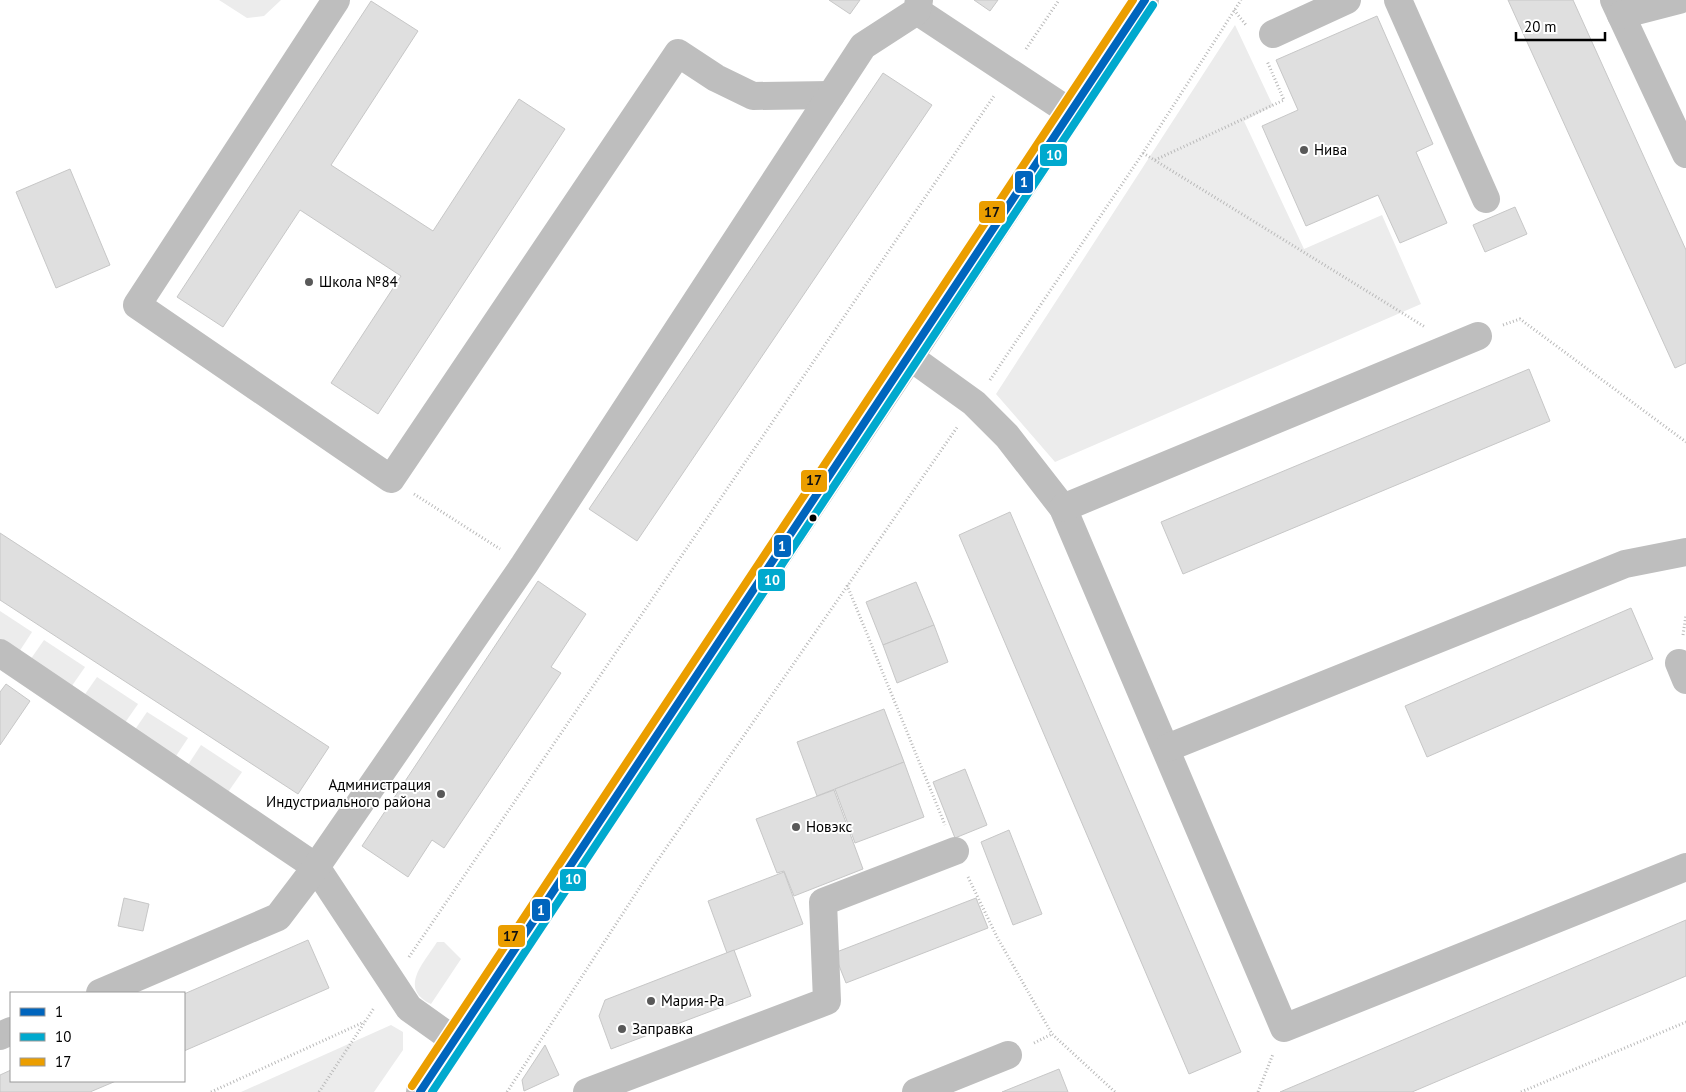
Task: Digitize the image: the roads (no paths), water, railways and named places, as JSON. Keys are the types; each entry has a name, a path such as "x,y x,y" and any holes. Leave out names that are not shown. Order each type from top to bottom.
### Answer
{"street":[{"path":"336,0 137,305 391,479 678,53 716,78 753,96 831,95"},
{"path":"429,1088 454,1040 910,357 1144,0"},
{"path":"1263,41 1347,0"},
{"path":"1398,0 1486,199"},
{"path":"1679,0 1618,7 1686,154"},
{"path":"102,992 278,917 316,867 524,565 863,46 918,6 1010,73 1070,112"},
{"path":"1063,508 1467,341"},
{"path":"910,357 974,403 1008,436 1063,508 1167,748 1284,1028 1686,867"},
{"path":"1167,748 1625,564 1686,552"},
{"path":"0,653 316,867 408,1008 454,1040"},
{"path":"587,1092 827,1001 823,902 955,851"},
{"path":"916,1092 1008,1054"}],"place":[{"name":"Нива","path":"1304,150"},
{"name":"Школа №84","path":"309,282"},
{"name":"Администрация Индустриального района","path":"441,794"},
{"name":"Новэкс","path":"796,827"},
{"name":"Мария-Ра","path":"651,1001"},
{"name":"Заправка","path":"622,1029"}]}
